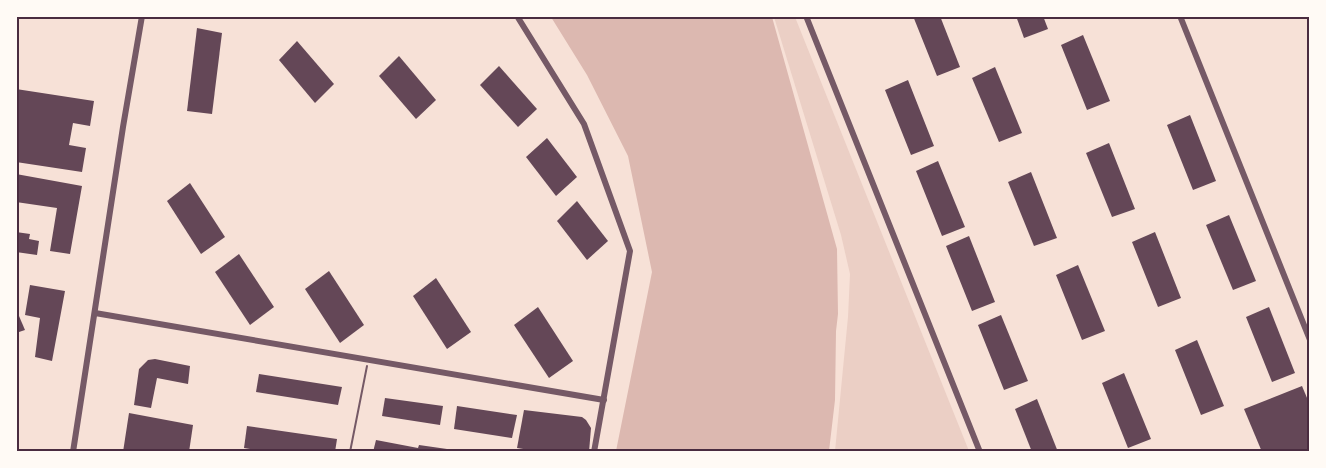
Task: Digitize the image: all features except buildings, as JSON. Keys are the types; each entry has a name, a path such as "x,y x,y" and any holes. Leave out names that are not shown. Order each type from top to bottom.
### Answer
{"street":[{"path":"73,452 142,16"},
{"path":"517,16 584,124 630,251 594,452"},
{"path":"1180,16 1310,340"},
{"path":"808,17 980,452"},
{"path":"94,313 604,400"}],"lane":[{"path":"350,452 367,366"}],"shaded area":[{"path":"551,17 772,17 837,249 838,314 835,400 829,451 616,451 652,272 628,156 587,75"},
{"path":"774,17 795,17 969,451 835,451 850,274 841,235"}]}
